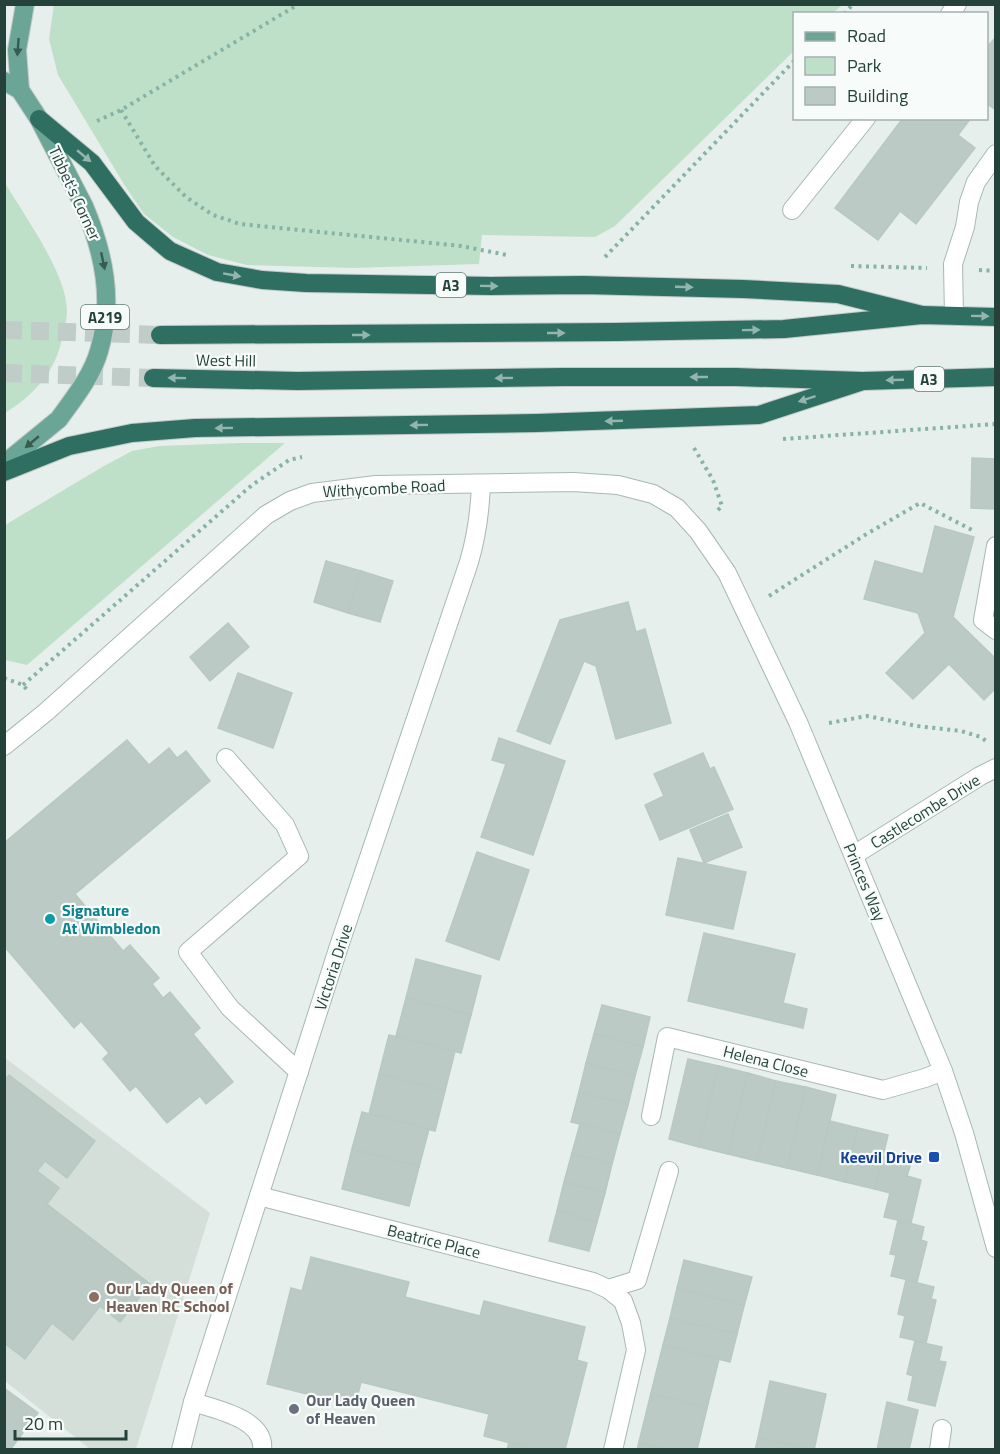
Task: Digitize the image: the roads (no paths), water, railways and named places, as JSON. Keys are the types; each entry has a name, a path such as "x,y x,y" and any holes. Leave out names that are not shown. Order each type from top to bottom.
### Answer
{"highway":[{"name":"A3","path":"39,119 92,163 136,222 170,251 217,272 262,280 306,283 583,285 838,294 922,315 996,317"},
{"name":"West Hill","path":"160,335 616,333 784,329 922,315"},
{"name":"West Hill","path":"153,378 298,381 736,377 863,381"},
{"name":"A3","path":"4,472 69,446 132,433 195,428 537,423 759,415 863,381 996,377"}],"main road":[{"name":"A219","path":"12,86 25,4"},
{"name":"Tibbet's Corner","path":"4,465 59,419 90,372 99,351 105,316 106,279 102,256 84,206 39,119 12,86"}],"street":[{"path":"792,210 864,120"},
{"path":"954,316 953,269 965,227 969,202 976,182 996,154"},
{"name":"Withycombe Road","path":"4,746 46,712 266,515 290,501 312,493 376,485 573,482 618,485 653,494 677,508 698,531"},
{"name":"Victoria Drive","path":"180,1449 346,923 469,562 477,533 481,484"},
{"name":"Princes Way","path":"698,531 732,584 798,722 854,855 943,1071 964,1133 996,1248"},
{"path":"995,546 983,620 996,630"},
{"path":"226,758 285,825 299,856 188,952 231,1008 299,1072"},
{"name":"Castlecombe Drive","path":"854,855 996,768"},
{"name":"Helena Close","path":"651,1116 667,1037 883,1090 943,1071"},
{"path":"608,1289 637,1280 669,1171"},
{"name":"Beatrice Place","path":"259,1196 593,1282 608,1289 623,1301 631,1323 636,1350 613,1449"},
{"path":"193,1402 243,1419 254,1428 263,1446 262,1449"},
{"path":"939,1449 942,1429"}],"tunnel":[{"path":"4,330 160,335"},
{"path":"4,373 153,378"}],"place":[{"name":"Signature At Wimbledon","path":"50,919"},
{"name":"Keevil Drive","path":"934,1157"},
{"name":"Our Lady Queen of Heaven RC School","path":"94,1297"},
{"name":"Our Lady Queen of Heaven","path":"294,1409"}]}
